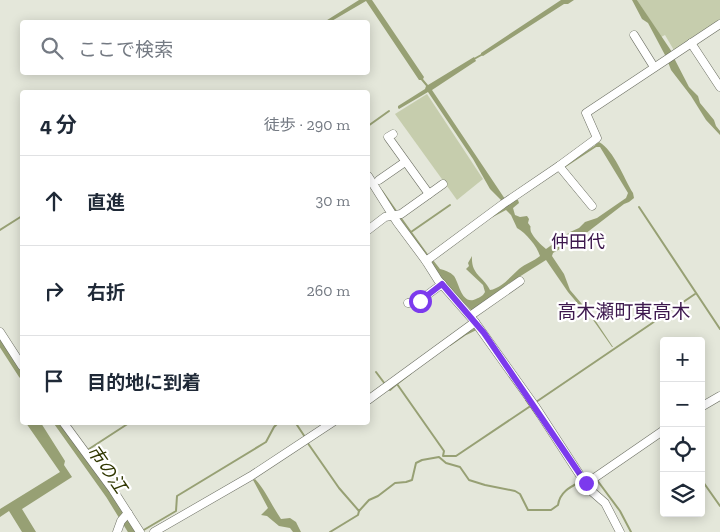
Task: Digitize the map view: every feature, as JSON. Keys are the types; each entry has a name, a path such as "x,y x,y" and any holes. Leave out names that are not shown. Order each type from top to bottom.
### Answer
{"street":[{"path":"430,258 506,202 561,168 597,138 586,113 720,24"},
{"path":"634,35 654,67"},
{"path":"691,43 720,87"},
{"path":"393,134 388,137 429,194"},
{"path":"379,180 405,162"},
{"path":"561,168 592,206"},
{"path":"370,179 430,258 442,284 473,319 534,405 589,489 604,503 620,532"},
{"path":"370,228 385,217 398,215 443,184"},
{"path":"370,398 520,281"},
{"path":"408,303 420,301 442,284"},
{"path":"0,332 20,363"},
{"path":"705,405 720,396"},
{"path":"65,425 113,490 139,531"},
{"path":"154,532 251,476 329,425"},
{"path":"586,483 660,433"},
{"path":"117,532 121,521 128,513"}],"shaded area":[{"path":"359,0 372,0 428,85 474,57 476,61 432,90 505,199 518,200 519,203 513,208 515,215 520,217 527,216 532,234 546,249 579,228 585,222 597,218 626,198 628,193 600,147 595,145 599,142 609,151 634,198 585,234 553,253 552,256 564,274 570,290 593,317 613,347 591,317 568,292 546,260 508,284 472,311 448,288 438,275 431,261 433,260 440,269 454,276 464,297 471,300 480,297 485,292 483,285 466,269 472,256 475,271 490,290 502,285 519,269 540,256 539,252 524,233 517,228 511,215 506,210 490,217 502,201 490,189 473,159 428,92 398,108 398,106 425,89 426,86 419,80 366,1 333,20 327,20"},
{"path":"561,0 574,0 564,4 483,56 481,55 481,53"},
{"path":"632,0 637,0 672,52 667,56 648,23 642,19"},
{"path":"637,0 720,0 720,22 675,52 665,35 661,37"},
{"path":"674,58 689,87 698,96 700,103 714,120 720,135 706,120 671,70 668,62"},
{"path":"427,94 483,179 457,200 395,114"},
{"path":"27,425 42,425 65,461 64,465 72,477 22,509 36,532 22,532 9,511 0,517 0,509 60,472"},
{"path":"255,479 281,519 290,518 296,522 301,532 293,532 290,528 279,526 267,516 261,515 268,508 253,480"}],"waterway":[{"path":"474,59 483,54"},
{"path":"370,125 389,111"},
{"path":"564,167 596,146"},
{"path":"382,191 396,211"},
{"path":"411,232 450,205"},
{"path":"639,207 720,329"},
{"path":"0,230 20,217"},
{"path":"400,217 428,256"},
{"path":"536,402 695,294"},
{"path":"450,345 478,328"},
{"name":"市の江","path":"0,341 20,372"},
{"path":"376,372 385,384"},
{"path":"397,384 411,373"},
{"path":"388,388 390,390 397,384 444,451 443,456 456,456 532,405"},
{"path":"526,400 538,417"},
{"name":"市の江","path":"59,425 109,495 132,532"},
{"path":"89,449 126,425"},
{"path":"142,531 176,511 177,496 266,442 276,425"},
{"path":"297,425 305,437"},
{"path":"307,442 339,488 359,511 369,500 378,496 395,483 412,480 416,463 439,457 446,463 460,467 469,480 515,491 520,494 528,510 551,510 558,505 559,500 566,491 580,482 582,483"},
{"path":"597,480 620,511 631,532"},
{"path":"705,485 720,506"},
{"path":"330,532 358,515 359,511"}],"district":[{"name":"仲田代","path":"578,242"},
{"name":"高木瀬町東高木","path":"624,311"}],"route":[{"path":"420,301 442,284 466,310 535,406 586,483"}]}
